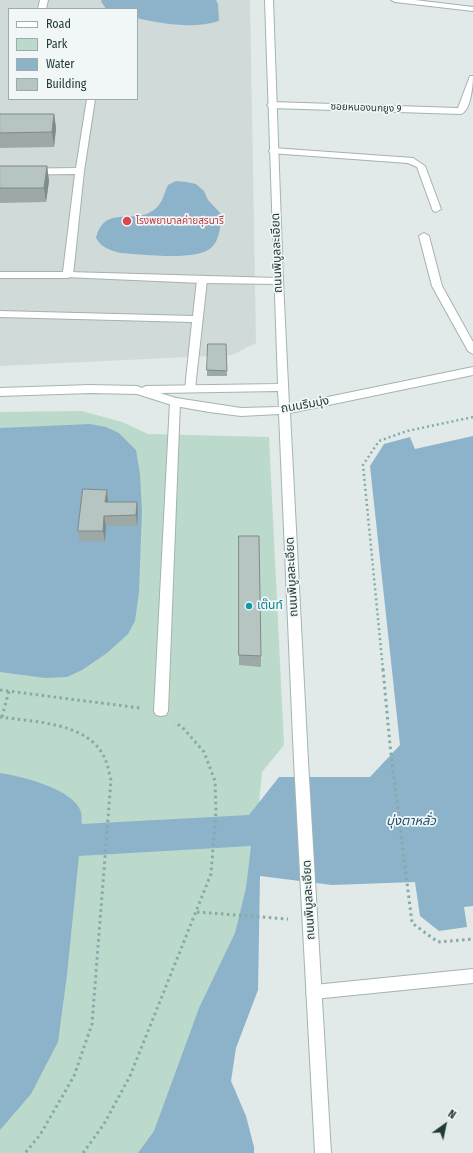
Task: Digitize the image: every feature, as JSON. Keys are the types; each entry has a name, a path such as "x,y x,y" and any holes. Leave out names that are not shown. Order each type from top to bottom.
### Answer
{"street":[{"name":"ถนนพิบูลละเอียด","path":"269,0 271,105 284,410 301,761 323,1153"},
{"path":"395,0 462,4 473,9"},
{"name":"ซอยหนองนกยูง 9","path":"271,105 461,111 473,78"},
{"path":"68,275 80,171 91,100"},
{"path":"273,151 410,160 421,166 436,210"},
{"path":"0,172 80,171"},
{"path":"424,236 437,286 473,351"},
{"path":"0,275 68,275 278,281"},
{"path":"190,389 202,280"},
{"path":"0,314 198,319"},
{"name":"ถนนริมบุ่ง","path":"137,390 174,402 241,412 284,410 473,371"},
{"name":"ถนนริมบุ่ง","path":"0,392 90,389 137,390 284,387"},
{"path":"162,711 174,402"},
{"path":"314,992 473,976"}],"path":[{"path":"473,416 407,431 379,441 363,465 390,745 412,923 438,942 473,939"},
{"path":"0,690 162,711 184,729 204,752 215,781 216,811 211,874 130,1076 104,1124 83,1153"},
{"path":"9,691 1,717 66,727 91,740 106,758 111,780 92,1024 74,1076 40,1136 25,1153"},
{"path":"197,912 271,917"}],"shaded area":[{"name":"โรงพยาบาลค่ายสุรนารี","path":"0,0 250,0 256,343 232,355 0,366"}],"green space":[{"path":"82,411 122,422 148,434 269,437 284,745 262,772 249,905 153,1153 0,1153 0,412"}],"water":[{"path":"216,0 218,4 219,21 199,25 178,25 157,22 138,18 138,8 105,8 101,1"},
{"path":"176,181 196,184 204,191 208,200 222,215 218,236 212,247 205,252 182,256 168,256 120,253 112,251 100,244 96,238 100,227 106,221 113,218 147,214 158,207 168,185"},
{"path":"90,424 106,427 119,433 136,450 140,474 142,511 139,592 135,621 128,634 107,653 82,670 67,677 45,678 0,672 0,428"},
{"name":"บุ่งตาหลั่ว","path":"473,436 473,906 464,907 467,927 439,931 420,916 415,882 332,885 260,876 258,990 236,1048 231,1081 246,1116 254,1147 254,1153 138,1153 154,1131 199,1008 235,933 246,888 251,846 79,856 67,975 58,1042 31,1094 0,1130 0,773 21,777 58,790 76,804 81,812 82,824 249,815 279,777 370,777 400,745 370,466 384,444 410,437 415,449"}],"building":[{"path":"0,114 54,114 52,132 0,133"},
{"path":"0,166 47,166 44,188 0,188"},
{"path":"208,344 226,344 227,371 207,370"},
{"path":"83,489 107,490 105,502 137,502 136,515 104,516 103,531 78,531"},
{"name":"เต๊นท์","path":"239,536 259,536 261,656 239,655"}],"place":[{"name":"โรงพยาบาลค่ายสุรนารี","path":"127,221"},
{"name":"เต๊นท์","path":"249,606"}]}
